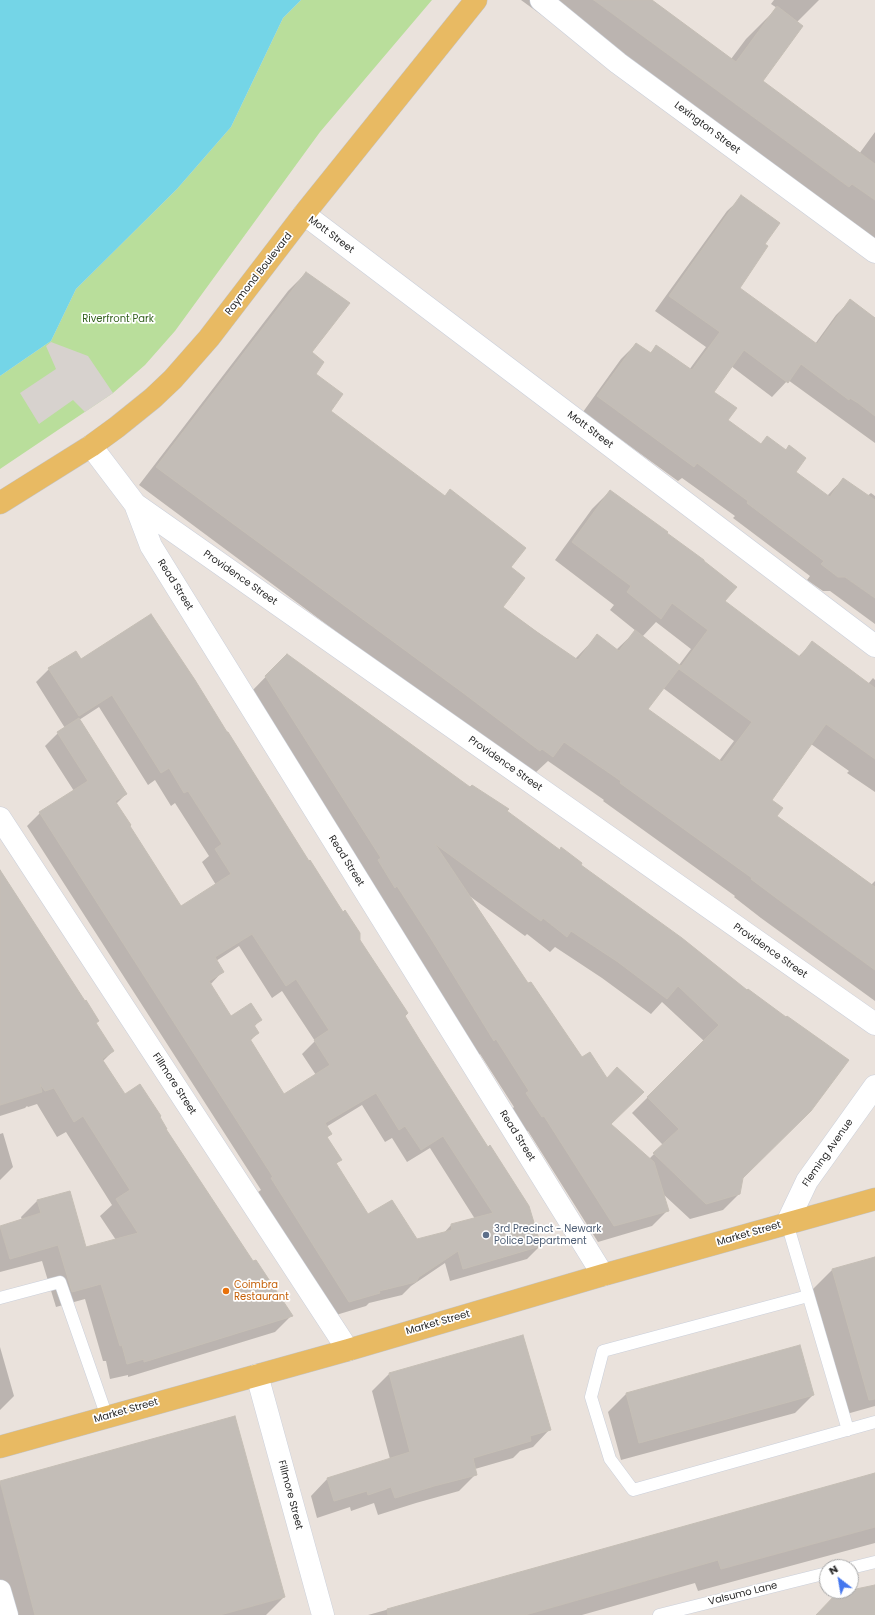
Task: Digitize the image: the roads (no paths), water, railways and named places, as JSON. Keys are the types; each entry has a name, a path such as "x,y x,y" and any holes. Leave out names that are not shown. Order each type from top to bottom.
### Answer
{"main road":[{"name":"Raymond Boulevard","path":"0,503 91,446 138,411 173,379 209,338 304,214 476,0"},
{"name":"Market Street","path":"0,1447 348,1350 603,1275 875,1199"}],"street":[{"name":"Lexington Street","path":"541,0 618,63 875,252"},
{"name":"Mott Street","path":"304,214 875,646"},
{"name":"Read Street","path":"91,446 135,504 151,546 603,1275"},
{"name":"Providence Street","path":"135,504 875,1024"},
{"name":"Fillmore Street","path":"0,818 348,1350"},
{"name":"Fleming Avenue","path":"787,1223 807,1181 875,1086"},
{"name":"Fillmore Street","path":"257,1375 323,1615"},
{"path":"0,1591 7,1615"}],"lane":[{"path":"787,1223 848,1430"},
{"path":"0,1298 60,1282 107,1417"},
{"path":"808,1296 603,1351 591,1397 610,1459 633,1490 875,1422"},
{"path":"859,1566 875,1562"},
{"name":"Valsumo Lane","path":"660,1615 819,1576"}],"water":[{"path":"0,0 301,0 283,18 231,127 177,189 76,289 51,341 0,376"}],"place":[{"name":"3rd Precinct - Newark Police Department","path":"486,1235"},
{"name":"Coimbra Restaurant","path":"226,1291"}],"park label":[{"name":"Riverfront Park","path":"118,319"}]}
